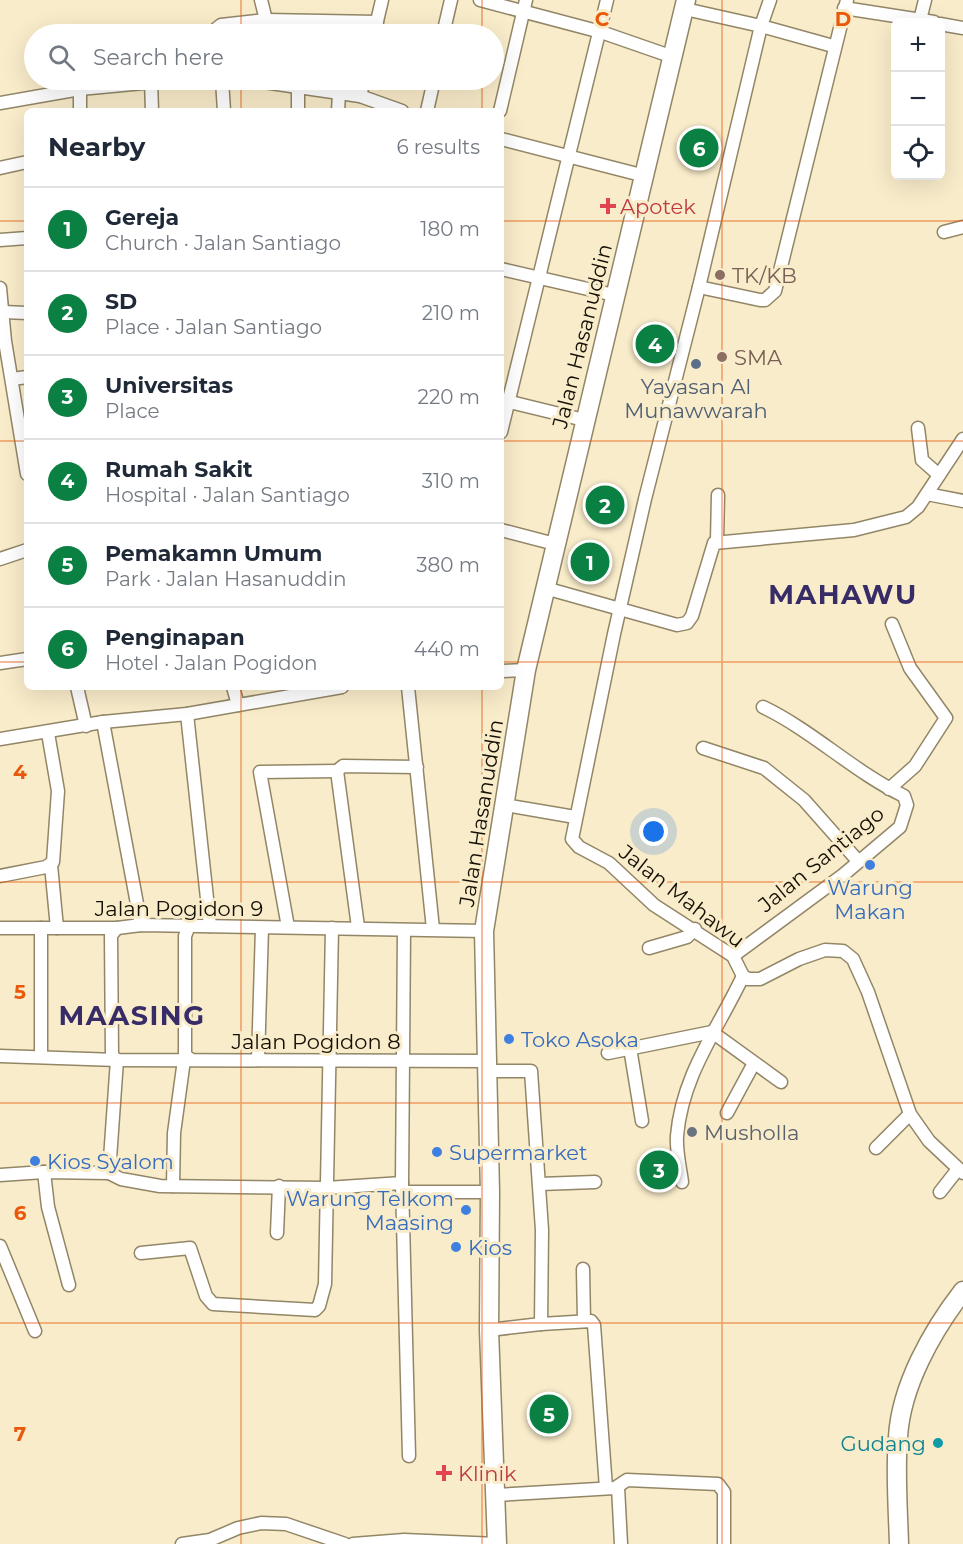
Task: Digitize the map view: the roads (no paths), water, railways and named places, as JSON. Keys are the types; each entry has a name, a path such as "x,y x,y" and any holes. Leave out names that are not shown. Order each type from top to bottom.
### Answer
{"highway":[{"name":"Jalan Hasanuddin","path":"497,1544 489,1330 490,1192 484,932 526,670 614,295 686,4"},
{"path":"899,1544 897,1436 903,1409 929,1343 945,1314 963,1291"}],"street":[{"path":"261,0 266,20"},
{"path":"376,24 382,0"},
{"path":"445,24 451,0"},
{"path":"480,0 525,6 673,57"},
{"path":"584,420 504,401 601,32 607,0"},
{"path":"620,609 761,26 770,0"},
{"path":"920,18 925,0"},
{"path":"686,4 833,46"},
{"path":"699,287 755,300 765,300 773,294 845,4 911,18"},
{"path":"501,108 525,6"},
{"path":"230,24 266,20 320,24"},
{"path":"945,25 963,28"},
{"path":"0,103 74,90"},
{"path":"80,90 80,108"},
{"path":"151,90 152,108"},
{"path":"223,90 224,108"},
{"path":"298,90 298,108"},
{"path":"321,90 360,96 394,108"},
{"path":"360,96 362,90"},
{"path":"428,108 432,90"},
{"path":"338,108 339,93"},
{"path":"504,140 645,176"},
{"path":"0,168 24,163"},
{"path":"944,232 963,227"},
{"path":"0,240 24,238"},
{"path":"504,270 614,295"},
{"path":"0,288 3,312 2,341 12,379 24,455"},
{"path":"3,312 24,313"},
{"path":"12,379 24,377"},
{"path":"918,428 922,460 939,475"},
{"path":"545,588 677,625 687,622 700,596 711,546 717,541 854,530 906,517 918,507 963,439"},
{"path":"927,494 963,501"},
{"path":"717,541 718,495"},
{"path":"504,531 555,544"},
{"path":"0,559 24,551"},
{"name":"Jalan Mahawu","path":"620,609 575,817 572,838 576,845 609,863 640,894 733,956 743,976 753,980 760,979 799,959 825,950 839,950 848,954 857,964 910,1114 929,1141 961,1171"},
{"name":"Jalan Santiago","path":"889,789 915,766 946,718 910,668 892,624"},
{"path":"0,663 24,659"},
{"path":"504,671 526,670"},
{"path":"77,690 86,726"},
{"path":"234,690 238,705"},
{"path":"0,739 48,733 103,722 187,714 305,690"},
{"path":"408,690 433,929"},
{"name":"Jalan Santiago","path":"733,956 843,875 902,824 906,800 830,748 763,707"},
{"path":"187,714 210,926"},
{"path":"103,722 141,925"},
{"path":"48,733 57,791 55,848 51,865 57,928"},
{"path":"703,748 764,768 804,800 858,861"},
{"path":"288,927 260,772 337,771 343,766 417,767"},
{"path":"337,771 358,927"},
{"path":"505,805 575,817"},
{"path":"0,876 51,865"},
{"name":"Jalan Pogidon 9","path":"0,928 117,928 141,925 262,928 358,927 484,932"},
{"path":"173,1186 174,1133 187,1060 185,1055 185,936 189,926"},
{"path":"41,928 41,1056"},
{"path":"109,1173 117,1060 112,1056 111,935 117,928"},
{"path":"258,1060 262,928"},
{"path":"141,1253 190,1248 206,1296 213,1304 316,1309 325,1284 332,928"},
{"path":"649,948 687,937 695,929"},
{"path":"404,930 403,1187 409,1456"},
{"path":"682,1182 677,1138 683,1102 698,1059 743,976"},
{"path":"608,1053 711,1032 781,1082"},
{"path":"630,1048 642,1121"},
{"name":"Jalan Pogidon 8","path":"0,1056 117,1060 402,1061 531,1071 540,1184"},
{"path":"727,1113 754,1063"},
{"path":"876,1149 910,1114"},
{"path":"940,1192 961,1171"},
{"path":"45,1172 48,1207 69,1285"},
{"path":"0,1175 45,1172 109,1173 121,1179 173,1186 403,1187 490,1192"},
{"path":"541,1324 540,1184 596,1182"},
{"path":"277,1233 279,1186"},
{"path":"0,1246 5,1271 35,1331"},
{"path":"583,1269 584,1321"},
{"path":"489,1330 584,1321 593,1323 621,1544"},
{"path":"496,1495 612,1487 627,1480 718,1484 724,1492 724,1544"},
{"path":"182,1544 210,1540 238,1528 261,1522 286,1524 345,1544"},
{"path":"353,1544 404,1540 497,1544"}],"place":[{"name":"Penginapan","path":"699,148"},
{"name":"Apotek","path":"608,206"},
{"name":"TK/KB","path":"720,275"},
{"name":"Rumah Sakit","path":"655,344"},
{"name":"SMA","path":"722,357"},
{"name":"Yayasan Al Munawwarah","path":"696,364"},
{"name":"SD","path":"605,505"},
{"name":"Gereja","path":"590,562"},
{"name":"Warung Makan","path":"870,865"},
{"name":"Toko Asoka","path":"509,1039"},
{"name":"Musholla","path":"692,1132"},
{"name":"Supermarket","path":"437,1152"},
{"name":"Kios Syalom","path":"35,1161"},
{"name":"Universitas","path":"659,1170"},
{"name":"Warung Telkom Maasing","path":"466,1210"},
{"name":"Kios","path":"456,1247"},
{"name":"Pemakamn Umum","path":"549,1414"},
{"name":"Gudang","path":"938,1443"},
{"name":"Klinik","path":"444,1473"}],"district":[{"name":"MAHAWU","path":"843,594"},
{"name":"MAASING","path":"132,1015"}]}
